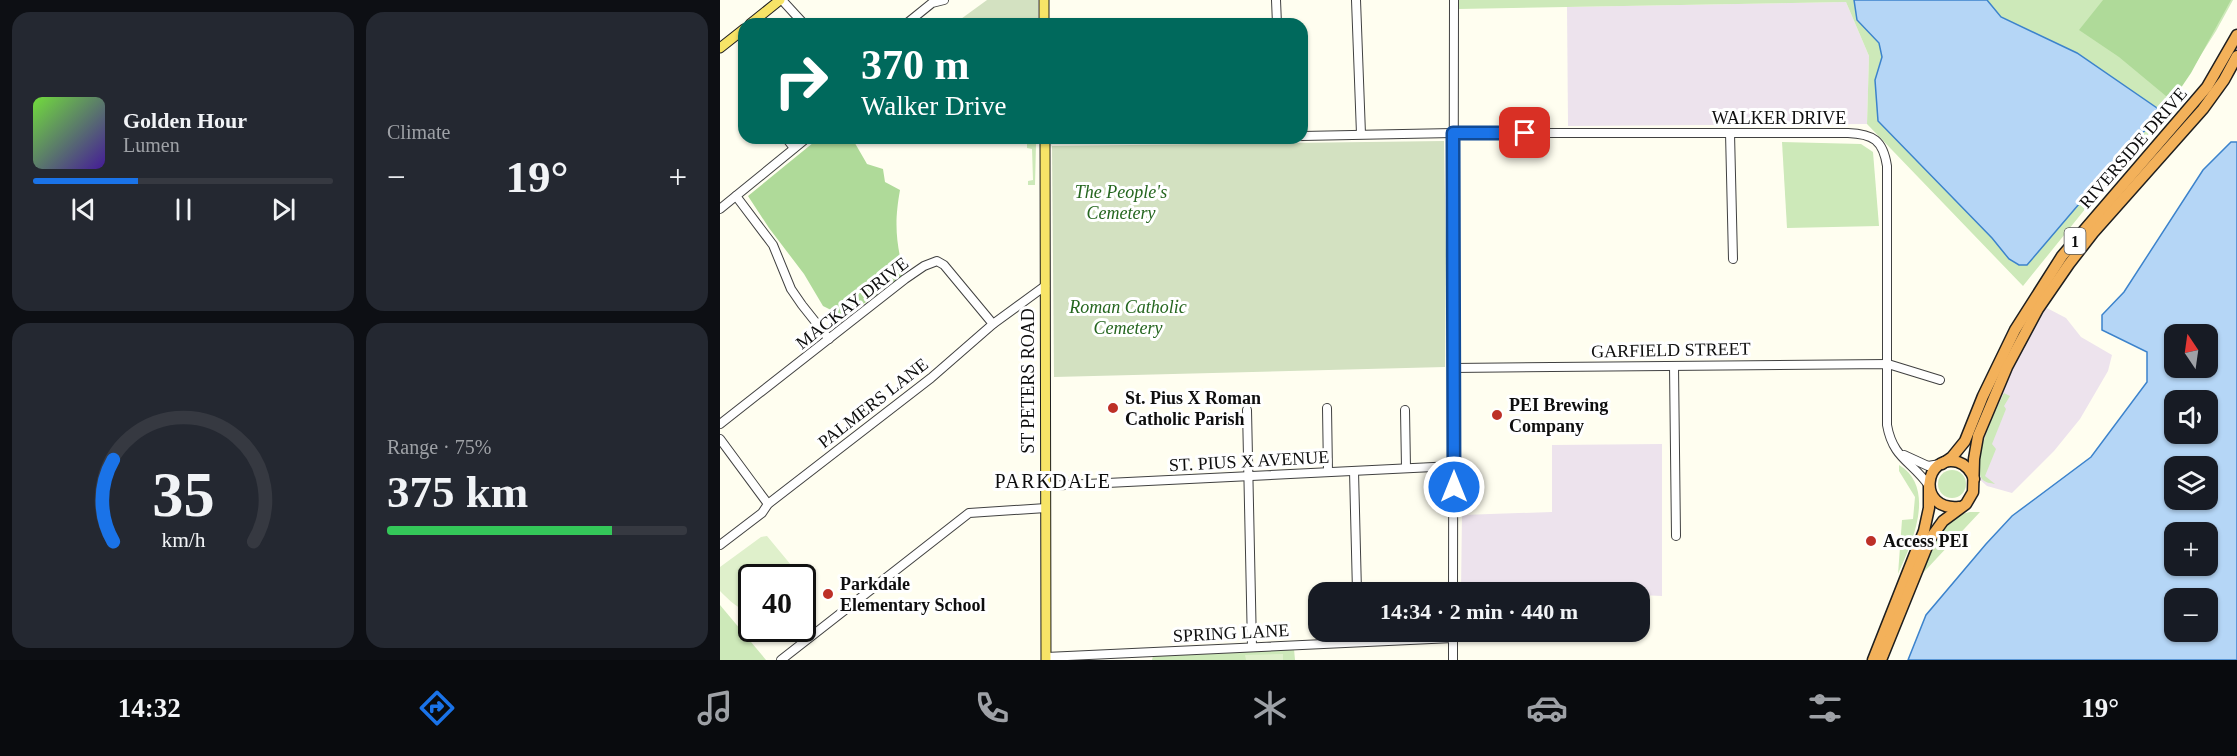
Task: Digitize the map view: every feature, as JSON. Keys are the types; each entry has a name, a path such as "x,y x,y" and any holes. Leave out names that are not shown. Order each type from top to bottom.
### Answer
{"highway":[{"name":"RIVERSIDE DRIVE","path":"1942,464 1952,458 1965,441 1983,396 2015,330 2056,265 2207,87 2237,35"},
{"name":"RIVERSIDE DRIVE","path":"1974,479 1974,459 1978,436 2007,367 2038,309 2093,233 2203,109 2224,80 2237,56"},
{"path":"1873,660 1924,531 1929,508 1929,486 1932,473 1942,464 1952,461 1962,464 1970,470 1974,479 1973,492 1966,504 1943,521 1930,539 1881,660"},
{"path":"1929,486 1937,502 1948,507 1959,507"}],"main road":[{"path":"758,18 781,0"},
{"path":"1044,0 1044,18"},
{"path":"720,48 738,33"},
{"name":"ST PETERS ROAD","path":"1045,144 1046,658"}],"street":[{"path":"781,0 798,18"},
{"path":"913,18 931,2 944,0"},
{"path":"1276,0 1277,18"},
{"path":"1356,0 1361,134"},
{"path":"1454,0 1454,582"},
{"path":"1730,133 1733,259"},
{"name":"WALKER DRIVE","path":"1308,135 1864,134 1876,140 1885,151 1887,166 1888,364"},
{"path":"791,144 794,148"},
{"path":"720,209 799,144"},
{"path":"736,196 773,245 791,289 829,339"},
{"name":"MACKAY DRIVE","path":"720,424 924,266 936,261 944,265 993,324"},
{"name":"PALMERS LANE","path":"720,545 762,513 768,504 931,378 993,324 1045,286"},
{"path":"1888,364 1889,437 1902,458 1918,470 1929,486"},
{"name":"GARFIELD STREET","path":"1453,368 1888,364 1940,380"},
{"path":"1674,366 1676,537"},
{"path":"1327,408 1328,472"},
{"path":"1247,410 1252,647"},
{"path":"1405,410 1406,468"},
{"path":"1887,416 1896,446 1905,455 1928,466 1942,464"},
{"path":"720,439 768,504"},
{"name":"ST. PIUS X AVENUE","path":"1045,486 1454,466"},
{"path":"1354,471 1357,582"},
{"path":"781,660 969,513 1046,508"},
{"name":"SPRING LANE","path":"1046,658 1358,642"},
{"path":"1453,642 1453,660"}],"shaded area":[{"path":"1846,2 1869,56 1867,124 1568,126 1567,7"},
{"path":"2045,307 2066,318 2081,337 2112,355 2108,371 2080,419 2054,451 2012,493 1987,486 1978,478 1980,446 1991,414"},
{"path":"1662,444 1662,596 1650,595 1650,582 1461,582 1462,515 1552,512 1552,445"}],"green space":[{"path":"987,0 1038,0 1038,18 962,18"},
{"path":"1458,0 2233,0 2158,123 2023,286 1867,124 1869,56 1846,2 1458,9"},
{"path":"2103,0 2231,0 2191,73 2172,101 2119,57 2079,30"},
{"path":"1444,141 1445,367 1054,377 1052,146"},
{"path":"1782,142 1861,144 1873,152 1879,226 1787,228"},
{"path":"812,144 855,144 867,164 883,169 885,182 900,190 897,232 904,275 845,317 823,306 804,274 748,196"},
{"path":"1027,144 1036,144 1035,185 1028,185 1028,181 1033,180 1032,149 1027,148"},
{"path":"2004,393 2010,396 2004,406 2006,409 1992,444 1996,449 1985,476 1995,484 1982,479 1979,461 1986,436"},
{"path":"1899,465 1910,475 1917,487 1919,501 1914,532 1898,574 1902,520 1913,519 1915,497 1899,471"},
{"path":"1952,470 1962,474 1966,484 1962,494 1952,498 1942,494 1938,484 1942,474"},
{"path":"1970,512 1980,512 1922,574 1938,535 1944,527 1951,520"},
{"path":"767,536 790,564 738,564 738,607 720,591 720,567 761,537"},
{"path":"720,605 738,627 738,642 751,642 766,660 720,660"},
{"path":"1294,649 1295,660 1152,660 1153,656"},
{"path":"1283,654 1283,660 1246,660 1245,655"}],"water":[{"path":"1854,0 1987,0 2001,17 2077,53 2157,108 2152,123 2120,156 2027,265 2019,265 2009,259 1992,238 1878,121 1875,80 1882,57 1879,43 1857,20"},
{"path":"2231,142 2237,142 2237,660 1908,660 1926,615 1986,544 2012,516 2091,457 2147,382 2147,352 2102,330 2102,315 2124,292 2203,170"}],"place":[{"name":"St. Pius X Roman Catholic Parish","path":"1113,408"},
{"name":"PEI Brewing Company","path":"1497,415"},
{"name":"Access PEI","path":"1871,541"},
{"name":"Parkdale Elementary School","path":"828,594"}],"district":[{"name":"PARKDALE","path":"1053,481"}],"route":[{"path":"1454,487 1453,133 1525,133"}],"park label":[{"name":"The People's Cemetery","path":"1121,202"},
{"name":"Roman Catholic Cemetery","path":"1128,317"}]}
